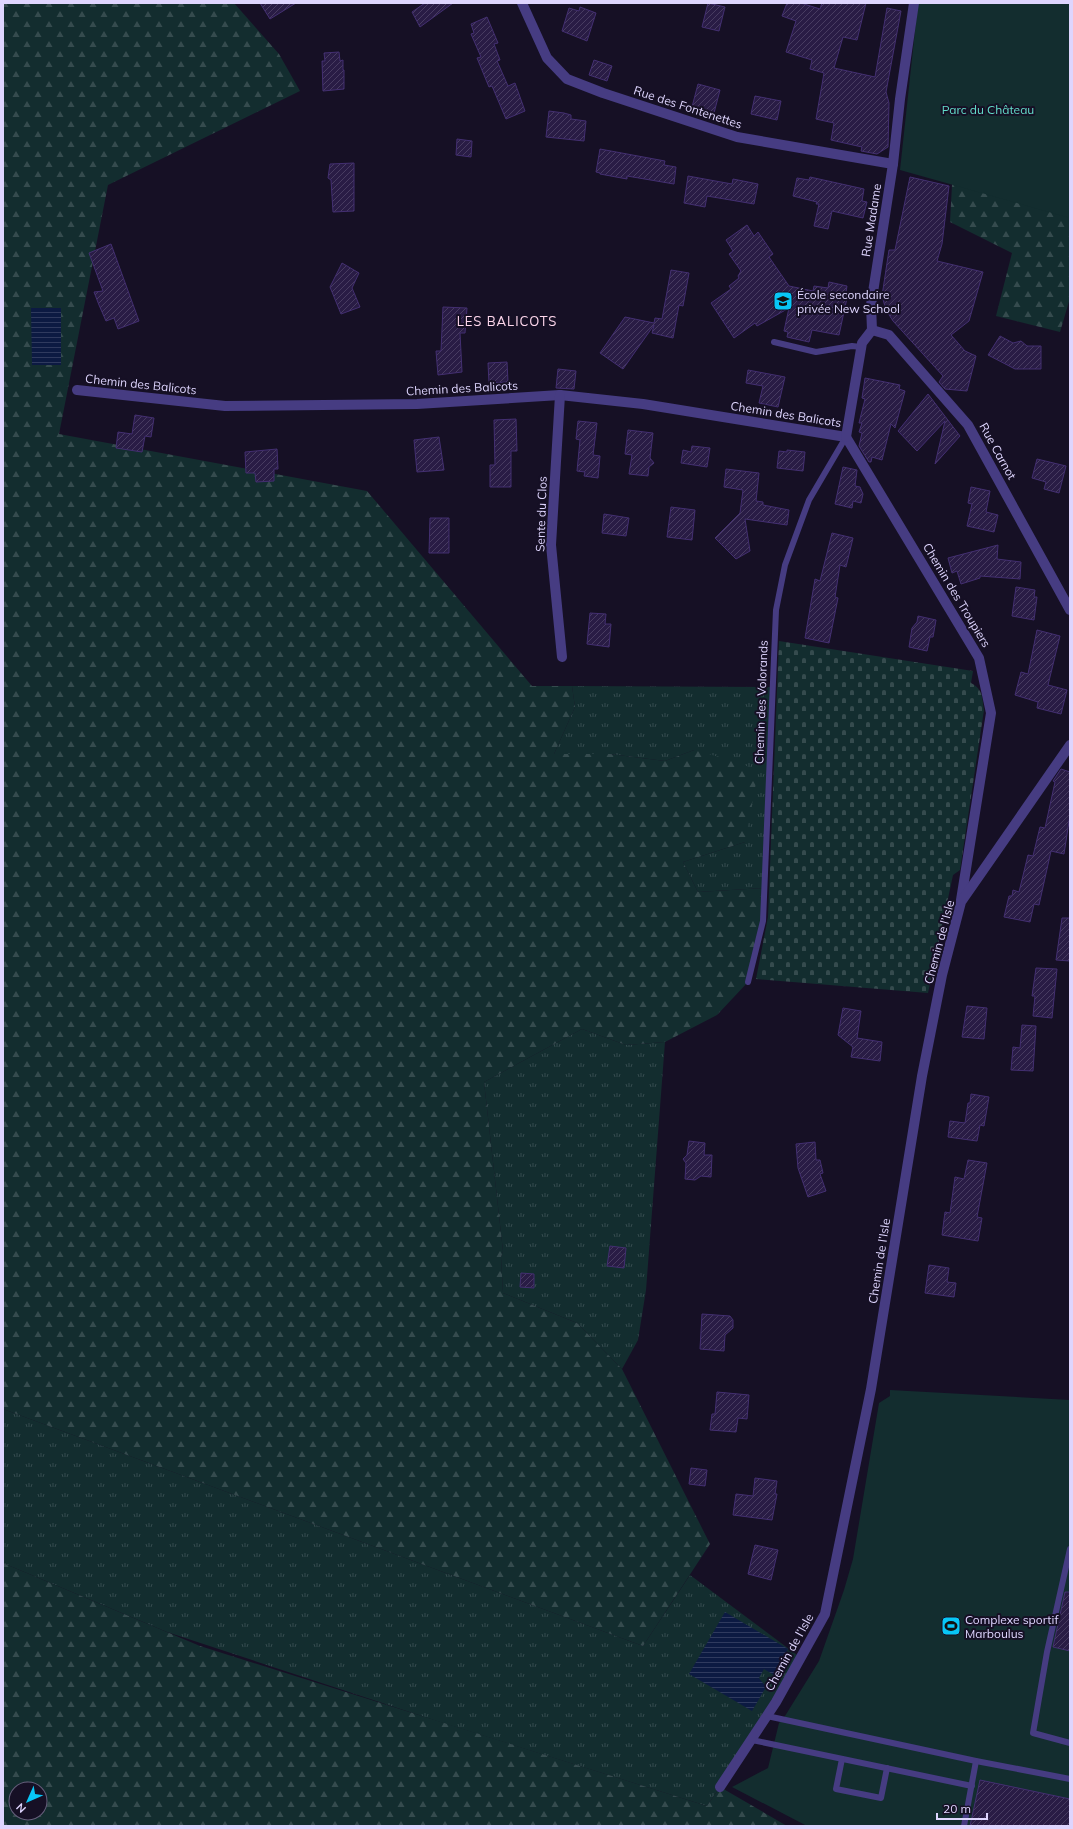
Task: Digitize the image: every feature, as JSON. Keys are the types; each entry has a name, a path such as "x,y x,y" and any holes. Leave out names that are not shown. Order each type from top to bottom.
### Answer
{"street":[{"name":"Rue des Fontenettes","path":"522,3 547,58 568,79 603,93 737,137 893,164"},
{"name":"Rue Madame","path":"872,330 870,305 893,164 900,99 914,3"},
{"path":"846,436 861,347 862,343 872,330"},
{"name":"Rue Carnot","path":"872,330 889,335 968,425 1070,610"},
{"name":"Chemin des Balicots","path":"77,390 225,406 417,404 560,395 643,404 846,436"},
{"name":"Sente du Clos","path":"560,395 551,545 562,657"},
{"name":"Chemin des Troupiers","path":"846,436 979,658 990,713 961,902"},
{"name":"Chemin de l’Isle","path":"720,1787 767,1716 825,1614 871,1389 922,1076 942,975 961,902 1070,745"}],"lane":[{"path":"774,342 816,352 852,346 861,347"},
{"name":"Chemin des Volorands","path":"748,982 763,921 776,610 785,565 809,500 846,436"},
{"path":"1070,1549 1047,1652 1033,1733 1070,1743"},
{"path":"767,1716 976,1761 1070,1779"},
{"path":"752,1740 972,1786"},
{"path":"842,1759 836,1789 858,1794 881,1798 887,1768"},
{"path":"964,1826 976,1761"}],"green space":[{"path":"3,3 234,3 279,54 300,91 108,185 59,434 367,491 532,686 572,686 575,707 554,754 610,754 665,761 694,750 741,763 758,772 745,842 683,862 698,892 765,888 764,914 748,982 717,1015 665,1042 626,1045 582,1029 484,1082 503,1251 501,1257 503,1293 577,1323 622,1369 710,1544 643,1646 3,1409"},
{"name":"Parc du Château","path":"918,3 1070,3 1070,218 900,170"},
{"path":"1070,138 1070,298 1060,332 996,316 1012,253 950,222 952,185 959,173"},
{"path":"779,641 973,671 971,683 980,691 984,710 960,870 953,875 928,993 756,979 768,917"},
{"path":"572,686 773,687 765,888 698,892 683,862 745,842 694,750 665,761 610,754 554,754 575,707"},
{"path":"582,1029 626,1045 665,1042 646,1290 638,1340 622,1369 577,1323 503,1293 501,1257 503,1251 484,1082"},
{"name":"Complexe sportif Marboulus","path":"890,1390 1070,1400 1070,1826 807,1826 732,1787 768,1768 779,1723 785,1716 819,1661 844,1590 853,1559 879,1403 890,1396"},
{"path":"3,1409 643,1646 690,1575 801,1658 752,1740 707,1806 440,1722 167,1632 3,1563"},
{"path":"3,1563 200,1646 707,1806 720,1787 787,1826 3,1826"}],"water":[{"path":"31,308 61,308 61,365 32,365"},
{"path":"725,1612 788,1649 774,1675 764,1669 759,1678 766,1687 752,1711 689,1674"}],"building":[{"path":"260,3 296,3 270,19"},
{"path":"425,3 453,3 420,27 412,12"},
{"path":"708,3 725,7 719,31 702,27"},
{"path":"787,3 801,3 820,9 822,3 866,3 857,40 843,37 834,68 875,77 887,8 901,11 886,92 889,103 888,147 877,154 861,151 862,147 831,140 834,123 816,119 824,73 810,69 812,60 786,52 796,21 782,16"},
{"path":"580,7 596,13 587,41 562,31 569,8 579,11"},
{"path":"487,17 498,43 494,44 500,60 497,61 508,86 515,83 525,111 506,119 492,86 489,87 477,58 481,57 471,34 474,33 471,24"},
{"path":"339,52 340,61 343,60 344,89 323,91 322,61 325,61 324,53"},
{"path":"594,60 612,66 607,81 589,75"},
{"path":"698,84 720,90 714,113 692,107"},
{"path":"755,96 781,101 777,120 751,114"},
{"path":"549,111 571,115 571,119 586,121 584,141 546,137"},
{"path":"457,139 472,141 471,157 456,155"},
{"path":"600,149 665,161 664,165 676,167 674,184 627,176 627,179 600,174 596,172"},
{"path":"354,163 354,211 333,212 331,180 328,178 330,164"},
{"path":"688,176 732,184 733,179 758,184 754,204 707,196 705,207 684,203"},
{"path":"810,177 864,189 862,201 867,202 863,218 832,211 828,229 814,226 819,204 816,204 817,202 793,196 797,178 809,180"},
{"path":"910,177 949,186 942,244 937,261 983,272 969,321 951,335 965,351 976,356 967,391 945,389 939,382 943,376 893,321 886,310 882,296 889,250 895,250"},
{"path":"747,225 754,236 758,232 773,254 769,257 789,286 813,291 814,286 828,288 829,282 847,286 845,298 847,298 839,335 812,330 809,342 787,337 788,332 784,331 789,308 757,326 755,323 734,338 711,303 731,289 729,286 739,278 738,276 741,271 729,254 733,251 726,240"},
{"path":"111,244 139,321 118,329 114,318 106,321 94,292 103,291 89,253"},
{"path":"342,263 359,273 352,288 360,307 341,314 330,287"},
{"path":"671,270 689,273 683,306 679,305 673,338 652,333 654,325 623,369 600,353 625,317 654,323 655,318 662,319"},
{"path":"443,307 467,308 465,333 460,333 462,372 438,375 436,351 441,351"},
{"path":"1000,336 1013,343 1021,341 1027,346 1041,346 1041,369 1015,369 988,355"},
{"path":"507,362 508,382 489,383 488,363"},
{"path":"558,369 576,371 574,389 556,388"},
{"path":"748,370 785,377 778,407 759,403 763,386 746,383"},
{"path":"865,378 900,385 899,389 905,391 895,428 891,424 882,460 872,457 871,462 869,462 859,446 862,433 859,432 862,423 859,423 865,399 862,398"},
{"path":"928,394 960,436 935,464 945,421 917,451 898,431"},
{"path":"135,415 154,418 151,437 145,436 142,452 116,448 118,432 132,434"},
{"path":"516,419 517,451 511,451 511,487 490,487 490,465 495,465 494,420"},
{"path":"578,421 597,423 593,455 600,456 598,478 584,476 585,472 577,471 580,440 576,439"},
{"path":"628,430 653,433 650,458 654,463 649,467 648,476 629,474 632,455 625,454"},
{"path":"439,437 444,470 417,472 414,440"},
{"path":"692,446 710,448 707,467 681,463 683,450 691,452"},
{"path":"277,449 278,469 274,469 274,481 256,482 255,473 246,473 245,452"},
{"path":"787,450 805,452 803,471 777,468 779,451 787,452"},
{"path":"1037,459 1066,466 1059,493 1044,489 1046,482 1032,478"},
{"path":"843,467 857,470 855,486 860,487 863,494 861,503 853,501 852,508 835,504"},
{"path":"726,469 759,473 756,501 763,502 763,505 789,510 787,525 745,519 750,551 736,559 715,538 740,513 743,490 724,487"},
{"path":"971,487 990,491 986,512 998,515 994,532 967,526 972,504 968,503"},
{"path":"671,507 695,510 692,540 667,537"},
{"path":"604,514 629,518 626,536 602,533"},
{"path":"430,518 449,518 449,553 429,553"},
{"path":"832,533 853,538 846,567 840,565 835,597 838,598 829,643 805,638 815,579 820,581"},
{"path":"998,545 997,559 1021,562 1020,579 980,576 980,578 961,584 957,571 952,573 948,558"},
{"path":"1016,587 1035,590 1034,597 1037,597 1034,620 1012,616"},
{"path":"590,613 606,614 605,624 611,624 609,647 587,644"},
{"path":"918,616 936,620 933,637 930,637 927,651 909,647 912,628 917,622"},
{"path":"1037,630 1060,636 1048,685 1067,690 1061,714 1037,708 1038,702 1015,695 1021,672 1028,674"},
{"path":"1061,769 1070,772 1070,815 1064,854 1051,851 1039,905 1034,904 1030,922 1004,917 1009,896 1012,896 1013,890 1019,892 1028,855 1033,856 1040,827 1045,828 1055,782 1053,781"},
{"path":"1062,918 1070,918 1070,961 1056,960"},
{"path":"1036,968 1057,969 1052,1018 1033,1016 1035,996 1032,996"},
{"path":"967,1006 987,1008 984,1039 962,1037"},
{"path":"843,1008 861,1011 857,1038 882,1042 880,1061 851,1057 853,1047 838,1035"},
{"path":"1022,1025 1036,1026 1033,1071 1011,1070 1013,1047 1020,1048"},
{"path":"971,1094 989,1097 984,1126 980,1125 977,1141 948,1137 950,1121 965,1123"},
{"path":"689,1141 705,1143 704,1155 712,1155 711,1177 701,1176 695,1180 685,1179 686,1163 683,1159 687,1155"},
{"path":"815,1142 816,1160 820,1160 823,1173 820,1174 826,1191 808,1197 798,1168 796,1144"},
{"path":"968,1160 987,1163 977,1217 982,1218 978,1241 942,1235 945,1212 950,1213 955,1177 964,1179"},
{"path":"610,1246 626,1248 624,1268 607,1266"},
{"path":"929,1265 949,1268 947,1282 956,1283 954,1297 925,1293"},
{"path":"521,1273 534,1274 534,1288 520,1287"},
{"path":"702,1314 730,1316 733,1320 733,1328 725,1335 724,1351 700,1349"},
{"path":"717,1392 749,1395 747,1419 738,1418 736,1432 710,1430 712,1414 715,1414"},
{"path":"691,1468 707,1470 705,1486 689,1484"},
{"path":"755,1478 777,1481 775,1494 777,1494 772,1520 733,1515 736,1494 753,1496"},
{"path":"755,1545 778,1550 771,1580 748,1574"},
{"path":"1065,1592 1070,1592 1070,1651 1053,1647"},
{"path":"980,1780 1070,1799 1070,1826 970,1826"}],"place":[{"name":"École secondaire privée New School","path":"783,301"},
{"name":"Complexe sportif Marboulus","path":"951,1626"}],"district":[{"name":"LES BALICOTS","path":"507,321"}]}
